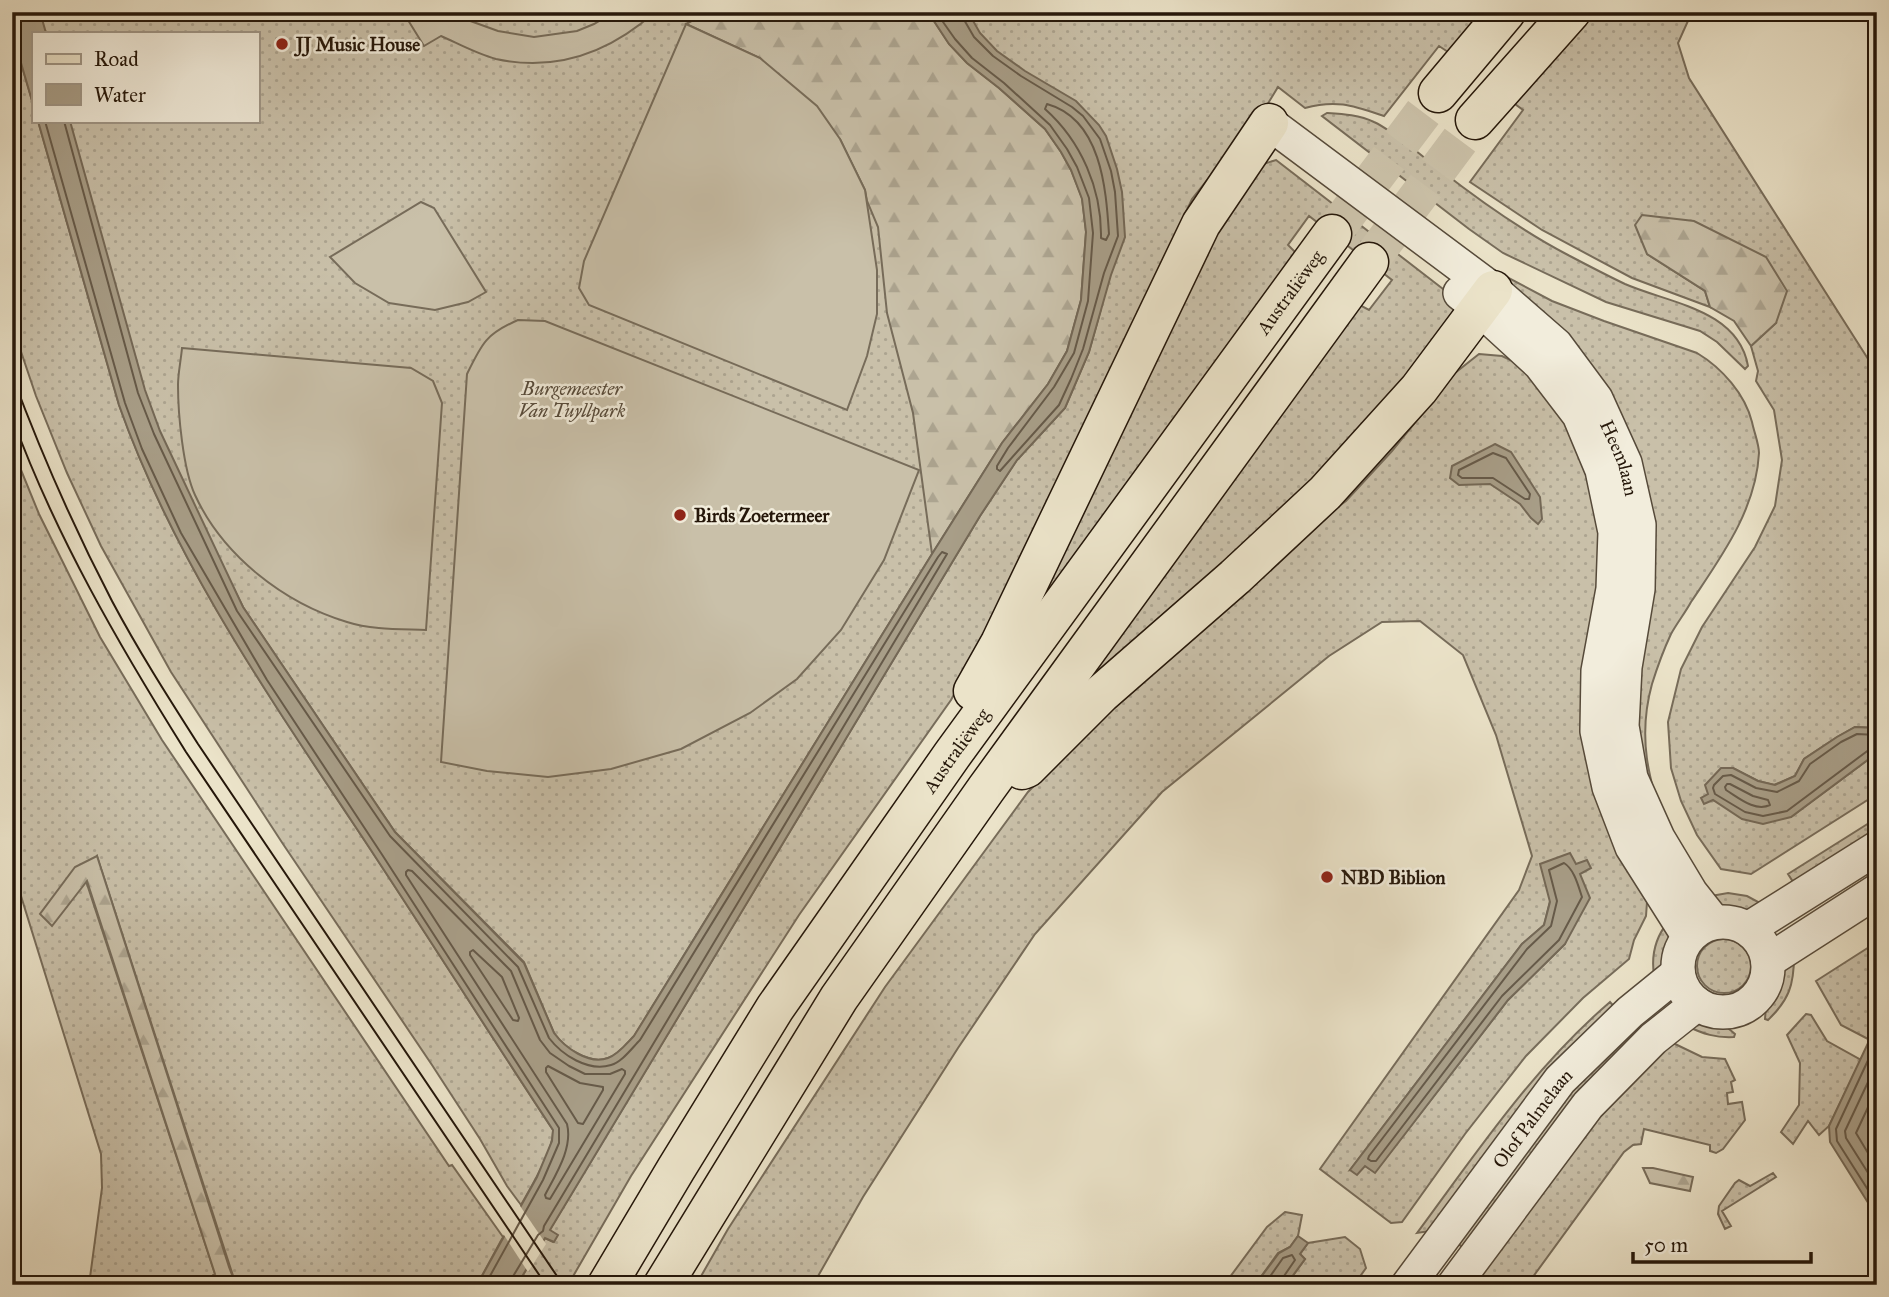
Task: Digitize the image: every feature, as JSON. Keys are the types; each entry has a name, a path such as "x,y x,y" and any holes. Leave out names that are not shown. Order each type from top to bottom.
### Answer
{"main road":[{"path":"1438,93 1506,12"},
{"path":"1475,121 1571,12"},
{"path":"952,755 965,704 1000,643 1201,224 1265,129"},
{"name":"Australiëweg","path":"607,1285 775,1007 952,755 1332,234"},
{"path":"663,1285 839,999 986,789 1369,262"},
{"path":"986,789 1027,768 1101,694 1235,577 1309,508 1419,389 1486,299"}],"street":[{"name":"Heemlaan","path":"1265,129 1486,299 1541,364 1579,415 1602,470 1615,532 1613,589 1598,671 1597,731 1609,787 1632,847 1702,929"},
{"path":"1748,929 1877,848"},
{"path":"1768,961 1877,891"},
{"path":"1726,921 1738,923 1748,929 1767,952 1767,981 1757,998 1741,1009 1726,1012 1710,1011 1697,1004 1684,990 1678,973 1680,953 1702,929 1726,921"},
{"name":"Olof Palmelaan","path":"1408,1285 1560,1080 1630,1012 1678,973"},
{"name":"Olof Palmelaan","path":"1454,1285 1588,1105 1653,1040 1697,1004"}],"green space":[{"name":"Burgemeester Van Tuyllpark","path":"30,12 1490,12 1454,56 1439,46 1384,116 1336,104 1305,108 1278,87 1267,105 1192,199 1013,584 951,700 799,915 631,1176 568,1285 517,1285 545,1238 553,1242 557,1235 549,1231 980,516 1017,460 1065,408 1089,352 1101,309 1020,406 932,554 634,1036 612,1056 601,1060 585,1057 564,1044 554,1033 524,962 395,832 243,607 146,413 61,122 259,122 259,32 36,32"},
{"path":"403,12 457,12 465,19 498,31 534,37 577,31 614,12 655,12 620,38 601,48 582,55 540,63 496,59 441,36 424,46"},
{"path":"708,12 928,12 949,44 967,63 1045,129 1071,170 1082,198 1086,232 1081,300 1067,351 1048,384 1002,443 932,554 913,413 887,313 878,227 865,190 840,139 760,58 686,24"},
{"path":"1589,12 1692,12 1678,43 1689,78 1877,373 1877,728 1855,727 1804,759 1795,776 1774,785 1758,781 1733,768 1712,800 1791,817 1877,753 1877,794 1751,874 1721,869 1697,835 1681,801 1671,768 1668,722 1681,669 1702,627 1755,547 1775,506 1782,460 1774,410 1756,381 1758,371 1751,346 1776,323 1647,254 1705,291 1710,307 1632,278 1542,230 1470,182 1523,110 1511,101"},
{"path":"686,24 760,58 817,106 840,139 865,190 877,270 877,314 867,356 847,410 589,305 579,288 584,261"},
{"path":"12,32 32,101 32,122 38,122 119,405 165,514 192,567 253,670 553,1130 546,1158 521,1205 432,1065 171,672 101,546 67,473 36,396 12,325"},
{"path":"1327,113 1357,116 1382,126 1486,204 1551,246 1625,284 1680,303 1716,320 1731,332 1742,347 1748,366 1745,369 1717,342 1700,331 1606,302 1503,253 1322,116"},
{"path":"1276,160 1456,299 1458,310 1357,442 1074,697 1356,303 1369,310 1392,280 1309,216 1288,245 1300,257 1020,639 1184,278 1260,165"},
{"path":"421,202 434,208 486,292 468,302 435,310 389,303 355,283 330,257"},
{"path":"1642,215 1694,221 1766,257 1787,291 1776,323 1751,346 1734,321 1710,307 1705,291 1647,254 1635,225"},
{"path":"1469,257 1552,301 1697,353 1715,366 1731,383 1749,412 1759,453 1751,494 1725,550 1671,634 1654,678 1648,704 1645,722 1647,758 1665,830 1634,741 1648,530"},
{"name":"Birds Zoetermeer","path":"518,320 545,321 919,470 884,560 841,630 797,679 750,713 681,749 611,769 548,777 487,771 441,762 467,374 486,341"},
{"path":"182,348 411,368 433,381 442,403 426,630 366,626 324,614 279,590 239,557 222,538 195,495 187,471 178,397"},
{"path":"1479,354 1502,356 1521,365 1565,419 1593,484 1648,888 1646,916 1634,940 1629,959 1583,998 1526,1056 1465,1134 1402,1222 1391,1223 1320,1169 1519,890 1532,856 1496,735 1463,655 1420,621 1382,622 1329,656 1162,792 1035,934 863,1197 813,1285 696,1285 728,1229 885,987 1028,792 1115,703 1300,534 1346,501 1392,451 1455,373","holes":["1587,860 1580,873 1565,944 1508,1000 1375,1172 1365,1166 1350,1170 1522,944 1544,925 1550,901"]},
{"path":"12,448 39,514 100,637 162,740 449,1166 452,1165 503,1237 477,1285 236,1285 97,856 52,925 86,881 215,1274 198,1285 89,1285 102,1188 101,1154 12,867"},
{"path":"1877,818 1877,836 1797,888 1788,874"},
{"path":"97,856 236,1285 198,1285 215,1274 87,881 52,926 40,914 75,867"},
{"path":"1728,893 1747,896 1762,904 1747,913 1733,912 1718,906 1711,896"},
{"path":"1668,922 1672,941 1669,956 1665,969 1654,975 1655,947"},
{"path":"1724,939 1743,947 1751,966 1743,985 1724,993 1705,985 1697,966 1705,947"},
{"path":"1877,942 1877,1024 1870,1040 1841,1025 1816,981"},
{"path":"1794,956 1789,991 1775,1013 1768,1020 1765,1019 1766,1007 1783,968"},
{"path":"1610,1002 1618,1011 1436,1230 1417,1233 1531,1083"},
{"path":"1806,1014 1811,1015 1827,1041 1861,1060 1829,1126 1819,1135 1808,1121 1793,1144 1781,1132 1799,1105 1800,1063 1787,1035"},
{"path":"1702,1020 1723,1025 1735,1034 1734,1037 1710,1035 1687,1026"},
{"path":"1631,1025 1642,1037 1462,1247 1453,1239 1515,1152"},
{"path":"1673,1043 1702,1057 1725,1059 1735,1080 1731,1082 1733,1092 1727,1093 1728,1104 1742,1102 1745,1120 1723,1149 1716,1153 1710,1151 1710,1145 1644,1129 1641,1144 1633,1145 1624,1152 1527,1285 1471,1285 1585,1117"},
{"path":"1643,1168 1693,1177 1690,1191 1650,1183"},
{"path":"1773,1173 1776,1177 1722,1211 1731,1226 1725,1229 1718,1214 1719,1206 1735,1183 1739,1180 1750,1186"},
{"path":"1285,1212 1302,1215 1298,1236 1290,1247 1278,1253 1255,1285 1224,1285 1267,1227"},
{"path":"1345,1237 1360,1249 1366,1268 1354,1285 1286,1285 1305,1259 1300,1254 1308,1243"}],"water":[{"path":"12,12 40,12 46,32 32,32 32,101 12,32"},
{"path":"928,12 968,12 980,33 997,51 1076,101 1106,136 1122,192 1125,237 1089,352 1065,408 1017,460 980,516 550,1230 558,1235 554,1242 545,1238 517,1285 477,1285 537,1177 552,1141 553,1130 285,721 222,619 165,515 119,405 38,122 70,122 145,390 160,431 243,607 395,832 524,963 559,1039 578,1054 601,1060 615,1054 634,1036 1002,443 1048,384 1067,351 1081,300 1086,232 1082,199 1071,170 1045,129 967,63 949,44"},
{"path":"1495,444 1511,452 1540,497 1542,519 1538,524 1520,504 1490,484 1459,485 1450,478 1452,466"},
{"path":"1855,727 1877,728 1877,753 1791,817 1763,824 1742,819 1713,800 1704,804 1701,798 1708,794 1705,785 1721,768 1733,768 1758,781 1775,785 1795,776 1804,759"},
{"path":"1570,853 1576,864 1587,860 1591,868 1580,874 1590,898 1565,944 1508,1000 1375,1173 1365,1166 1357,1175 1350,1170 1522,944 1544,925 1550,902 1540,864"},
{"path":"1877,1024 1877,1217 1830,1142 1829,1126"},
{"path":"1298,1236 1308,1243 1300,1254 1305,1259 1286,1285 1255,1285 1279,1253 1290,1247"}],"pier":[{"path":"518,1203 546,1244 528,1272 502,1232"}],"tunnel":[{"path":"1332,234 1438,93"},
{"path":"1369,262 1475,120"}],"tram line":[{"path":"12,375 46,462 84,546 132,637 198,744 563,1285"},
{"path":"12,417 68,547 161,712 546,1285"}],"place":[{"name":"JJ Music House","path":"282,44"},
{"name":"Birds Zoetermeer","path":"680,515"},
{"name":"NBD Biblion","path":"1327,877"}]}
